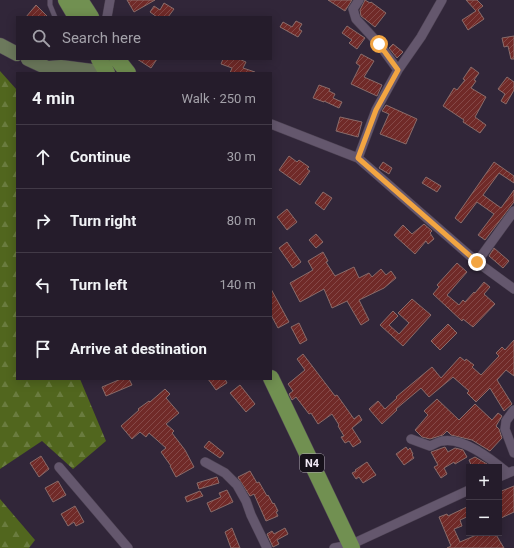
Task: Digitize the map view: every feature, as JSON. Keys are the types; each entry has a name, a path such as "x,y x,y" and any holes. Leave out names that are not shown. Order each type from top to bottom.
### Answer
{"highway":[{"path":"66,0 75,16"},
{"path":"80,0 90,16"},
{"path":"100,60 106,72"},
{"path":"118,60 127,72"},
{"name":"N4","path":"272,380 351,546"}],"main road":[{"path":"0,45 16,53"},
{"path":"30,60 53,70 61,67 99,72"}],"street":[{"path":"107,16 110,0"},
{"path":"359,0 353,9 356,19 379,44 398,70"},
{"path":"358,158 376,110 398,70 421,37 442,0"},
{"path":"272,124 358,158 477,262 514,289"},
{"path":"477,262 514,211"},
{"path":"514,410 506,421 505,429 514,453"},
{"path":"411,439 430,446 442,441 455,442 480,452 511,471"},
{"path":"205,462 225,473 237,485 246,501 251,516 267,548"},
{"path":"59,467 128,548"},
{"path":"502,476 511,471"},
{"path":"334,548 351,546 466,491"}],"lane":[{"path":"50,0 50,5 55,16"}],"green space":[{"path":"0,71 16,89 16,380 80,380 106,441 73,469 42,441 0,469"},
{"path":"0,499 35,540 29,548 0,548"}],"building":[{"path":"127,0 155,0 134,12"},
{"path":"328,0 352,0 345,11"},
{"path":"365,0 370,3 371,2 386,13 375,27 361,16 360,10"},
{"path":"466,0 477,0 483,6 478,10 484,19 468,30 462,20 476,11"},
{"path":"164,3 174,9 169,16 156,16 150,12 154,6 160,10"},
{"path":"36,5 47,16 27,16"},
{"path":"296,21 302,24 299,29 302,31 298,37 280,27 283,22 292,27"},
{"path":"347,26 365,38 357,49 349,43 352,40 342,33"},
{"path":"514,36 514,59 511,59 508,46 504,47 502,38"},
{"path":"393,44 403,52 397,58 389,48"},
{"path":"361,54 374,61 364,77 382,85 377,96 351,84 360,66 356,63"},
{"path":"139,60 156,60 151,68"},
{"path":"223,60 241,60 246,62 243,68 255,72 230,72 232,68 221,64"},
{"path":"471,67 479,73 471,88 486,97 475,117 486,125 480,133 443,106 454,88 457,90 465,80 463,79"},
{"path":"507,77 514,82 514,90 506,104 501,101 505,94 498,89"},
{"path":"319,85 330,89 329,91 335,94 333,98 342,102 339,108 313,98"},
{"path":"386,105 417,119 406,144 380,134 389,114 382,111"},
{"path":"340,117 362,122 358,137 336,131"},
{"path":"289,156 297,162 299,160 309,167 307,169 310,171 300,185 279,170"},
{"path":"383,162 392,168 389,174 379,168"},
{"path":"494,162 514,176 514,183 499,173 483,195 501,208 514,190 514,202 485,240 478,235 494,214 477,202 461,223 455,218"},
{"path":"426,177 441,186 437,192 422,183"},
{"path":"323,192 332,198 324,210 315,203"},
{"path":"287,209 297,222 287,230 277,217"},
{"path":"424,224 432,231 430,233 434,239 428,244 426,241 415,254 394,235 403,225 412,234"},
{"path":"316,234 323,242 316,248 309,240"},
{"path":"287,242 301,262 293,268 279,248"},
{"path":"494,248 509,261 503,268 489,256"},
{"path":"323,252 328,261 326,262 335,276 354,267 359,278 369,273 372,277 381,269 386,275 391,271 396,278 384,288 359,300 369,320 361,325 347,301 332,308 324,289 300,302 290,283 313,270 308,261"},
{"path":"457,263 467,272 447,295 459,305 463,300 465,302 474,292 475,293 484,282 490,287 484,294 495,304 473,327 463,319 462,321 433,294 439,287 437,285"},
{"path":"272,291 289,322 278,328 272,317"},
{"path":"412,299 431,315 403,346 380,325 393,311 398,316 389,325 399,334 409,323 398,313"},
{"path":"299,323 307,340 300,344 291,327"},
{"path":"448,324 457,333 440,350 431,341"},
{"path":"514,340 514,376 506,370 497,380 512,404 504,411 490,388 476,402 467,393 469,391 453,377 429,397 421,388 396,409 397,410 382,424 369,409 378,401 385,409 397,398 396,397 432,367 441,378 460,357 465,361 466,359 474,365 472,367 481,375 499,356 496,353 502,347 505,350"},
{"path":"303,354 335,396 337,395 354,419 359,415 362,420 352,428 361,442 353,447 349,441 345,443 341,437 344,436 332,414 318,424 311,413 309,414 296,397 292,400 289,394 293,391 288,384 305,370 297,359"},
{"path":"119,380 130,380 132,385 106,396 102,387"},
{"path":"209,380 226,380 227,383 216,390"},
{"path":"240,385 255,404 246,412 230,393"},
{"path":"165,389 170,394 166,398 179,413 166,424 174,431 172,433 185,450 194,467 176,477 171,466 161,452 166,448 149,433 146,437 140,432 132,439 121,426 139,410 138,409 149,401 150,402"},
{"path":"437,399 459,420 475,404 492,420 498,413 502,416 496,426 499,429 502,438 490,451 472,440 451,435 447,431 443,435 430,439 422,437 415,430 428,415 424,411"},
{"path":"209,441 224,453 220,458 204,447"},
{"path":"406,447 408,450 410,448 414,458 404,465 396,454"},
{"path":"445,447 448,452 455,448 463,450 467,457 444,468 447,474 441,478 434,467 438,465 431,452"},
{"path":"41,456 49,469 39,477 30,463"},
{"path":"475,457 487,464 471,464 469,460"},
{"path":"367,462 376,475 363,483 359,477 356,479 352,473"},
{"path":"250,471 257,483 259,482 267,496 268,495 273,504 274,503 278,511 276,512 278,516 266,521 254,494 250,496 239,479 238,477"},
{"path":"217,477 219,483 199,489 197,483"},
{"path":"58,481 66,495 53,502 45,488"},
{"path":"514,486 514,512 502,518 502,500 502,491"},
{"path":"227,490 233,502 211,512 207,503 221,497 219,493"},
{"path":"200,491 203,496 187,502 185,497"},
{"path":"75,506 84,522 76,526 74,522 68,526 61,514"},
{"path":"466,507 466,517 460,520 462,526 454,529 460,542 474,536 497,536 504,548 447,548 451,546 439,517 447,514 448,516"},
{"path":"232,528 240,548 231,548 225,532"},
{"path":"285,528 288,534 277,540 279,544 273,547 267,534 272,531 274,534"}],"route":[{"path":"379,44 398,70 376,110 358,158 477,262"}]}
